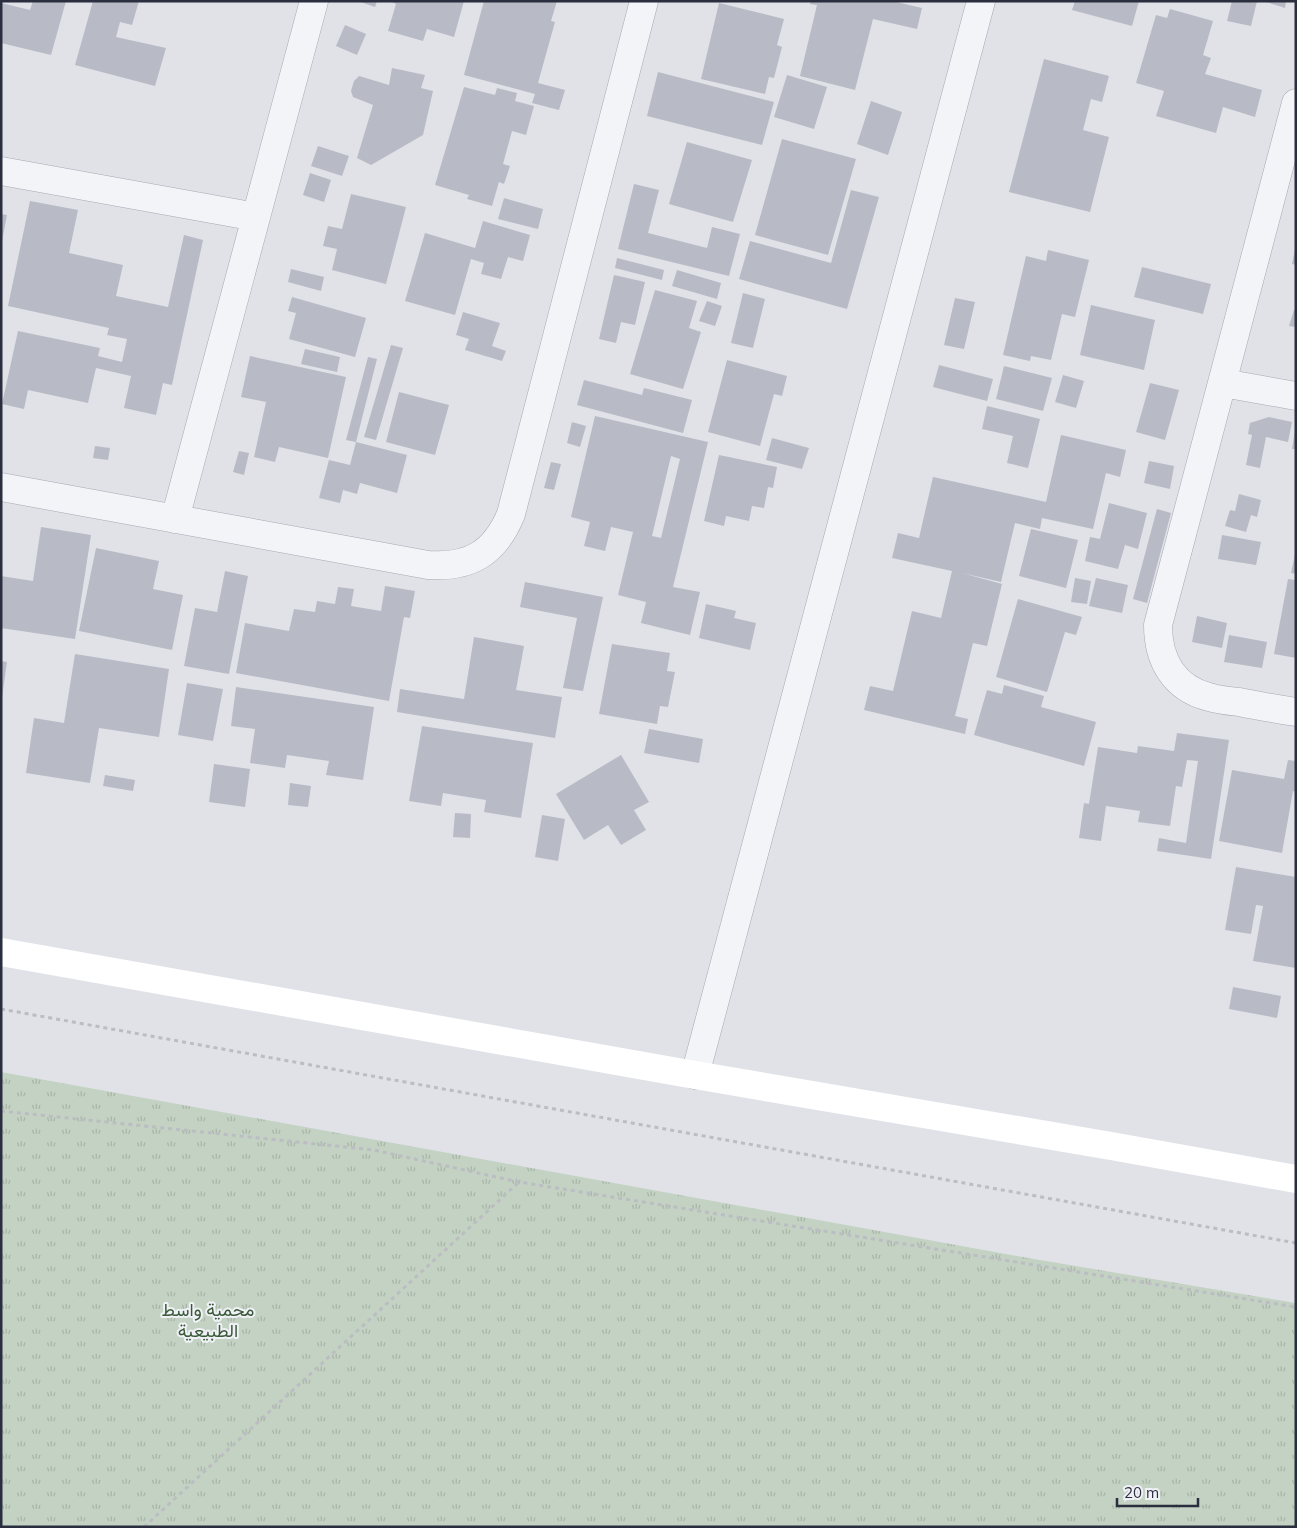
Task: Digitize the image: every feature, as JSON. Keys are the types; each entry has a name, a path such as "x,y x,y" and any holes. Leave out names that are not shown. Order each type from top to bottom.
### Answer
{"main road":[{"path":"1,952 1296,1180"}],"street":[{"path":"175,519 314,1"},
{"path":"1,487 428,565 446,566 464,563 480,556 494,545 504,531 511,514 644,1"},
{"path":"695,1075 981,1"},
{"path":"1296,103 1158,625 1158,641 1162,656 1180,682 1193,691 1208,697 1296,712"},
{"path":"1,171 256,217"},
{"path":"1223,383 1296,396"}],"path":[{"path":"1,1009 1296,1243"},
{"path":"1,1111 374,1150 519,1182 1296,1307"},
{"path":"144,1527 519,1182"}],"green space":[{"name":"محمية واسط الطبيعية","path":"1,1072 1028,1258 1296,1303 1296,1527 1,1527"}],"building":[{"path":"33,1 66,1 51,55 1,43 1,3 30,10"},
{"path":"93,1 139,1 132,25 120,22 116,37 166,48 155,86 75,65"},
{"path":"358,1 377,1 375,7"},
{"path":"390,1 464,1 454,37 427,29 423,41 388,31 396,4"},
{"path":"484,1 557,1 551,21 555,22 538,83 565,90 559,110 532,103 535,94 464,75"},
{"path":"811,1 892,1 922,8 917,29 873,19 855,90 800,76 817,5 810,4"},
{"path":"1075,1 1139,1 1132,26 1072,10"},
{"path":"1232,1 1257,1 1251,26 1227,21"},
{"path":"1263,1 1286,1 1285,8"},
{"path":"719,3 784,19 777,45 782,47 774,78 769,77 765,94 701,79"},
{"path":"1170,9 1213,21 1203,55 1211,58 1205,74 1262,90 1255,117 1223,107 1216,133 1156,116 1164,91 1136,83 1156,15 1167,18"},
{"path":"345,25 366,34 357,55 336,46"},
{"path":"1044,59 1109,76 1102,102 1091,99 1083,130 1109,137 1090,212 1009,192"},
{"path":"392,68 425,75 421,88 433,91 423,135 371,165 357,158 373,105 353,97 351,91 354,81 359,76 389,85"},
{"path":"658,72 774,102 762,145 647,116"},
{"path":"787,75 827,87 814,129 774,117"},
{"path":"464,87 495,95 497,88 517,93 515,101 534,106 526,135 512,131 503,164 510,166 504,184 499,182 492,206 467,199 469,195 435,185"},
{"path":"871,101 902,112 888,155 857,144"},
{"path":"782,139 856,159 828,255 755,235"},
{"path":"687,142 752,160 733,222 669,204"},
{"path":"318,146 349,156 342,176 311,166"},
{"path":"310,173 331,180 324,202 303,195"},
{"path":"634,184 659,190 648,233 707,248 712,227 740,234 729,276 618,249"},
{"path":"851,190 879,197 847,309 739,279 750,241 831,263"},
{"path":"351,194 406,207 386,284 332,270 337,249 323,246 328,226 342,229"},
{"path":"504,198 543,209 538,229 498,219"},
{"path":"30,201 78,210 69,253 123,265 116,296 168,307 184,235 203,240 172,385 163,383 156,415 124,408 131,376 96,368 88,403 28,390 24,409 2,404 18,331 100,348 98,356 122,362 127,339 107,335 109,328 8,306"},
{"path":"1,214 7,215 2,241 1,241"},
{"path":"483,221 530,235 523,261 508,257 501,279 481,274 484,263 471,259 455,315 405,301 425,233 475,248"},
{"path":"1048,250 1089,260 1075,317 1062,314 1051,360 1031,356 1030,361 1003,355 1026,256 1046,261"},
{"path":"1296,250 1296,265 1292,264"},
{"path":"617,258 664,270 662,280 615,268"},
{"path":"1142,267 1211,284 1203,314 1134,297"},
{"path":"291,269 324,277 321,291 288,282"},
{"path":"677,270 721,283 717,299 672,286"},
{"path":"614,275 645,282 635,325 621,322 616,343 599,339"},
{"path":"655,290 697,301 689,328 701,332 683,389 630,374"},
{"path":"743,293 765,299 753,348 731,343"},
{"path":"292,297 366,318 355,357 289,339 296,313 288,311"},
{"path":"955,298 975,302 964,349 944,345"},
{"path":"707,301 722,306 715,326 699,321"},
{"path":"1091,305 1155,320 1144,370 1080,355"},
{"path":"1294,310 1296,310 1296,327 1289,326"},
{"path":"463,312 500,323 492,346 506,351 502,361 465,350 469,339 456,335"},
{"path":"391,345 403,348 376,440 364,437"},
{"path":"305,349 340,357 337,372 301,364"},
{"path":"250,356 346,377 328,458 279,447 275,462 254,457 266,402 241,397"},
{"path":"368,357 377,359 356,442 346,440"},
{"path":"727,360 787,376 782,396 774,394 760,446 708,432"},
{"path":"939,365 993,379 987,401 933,387"},
{"path":"1004,366 1052,378 1043,411 996,399"},
{"path":"1063,375 1084,381 1076,408 1055,402"},
{"path":"584,380 642,395 644,388 692,400 683,433 577,405"},
{"path":"1150,383 1179,390 1165,440 1136,432"},
{"path":"399,392 449,405 435,455 386,442"},
{"path":"987,406 1040,419 1028,468 1007,463 1013,436 982,429"},
{"path":"595,416 708,442 673,587 700,592 690,635 641,623 646,602 618,595 633,532 611,527 605,551 584,546 590,522 571,517","holes":["671,456 680,459 661,538 652,536"]},
{"path":"1269,417 1292,422 1288,442 1266,437 1260,468 1246,465 1252,435 1248,434 1250,423"},
{"path":"572,422 586,426 580,447 567,443"},
{"path":"1295,430 1296,449 1292,449"},
{"path":"1061,435 1126,450 1120,477 1106,473 1093,529 1042,518 1040,529 1015,523 1001,582 962,573 1002,584 987,646 973,643 955,716 968,719 965,734 864,710 870,686 893,691 912,611 941,618 952,571 892,558 898,533 919,538 933,477 1046,502"},
{"path":"772,438 809,448 802,469 766,460"},
{"path":"356,442 407,455 397,493 360,483 357,494 343,490 340,503 319,498 329,460 350,465"},
{"path":"95,446 110,448 108,460 93,458"},
{"path":"239,451 249,453 244,475 233,472"},
{"path":"719,455 777,467 773,488 768,487 764,508 752,506 749,521 726,516 724,526 704,521"},
{"path":"1149,461 1174,466 1170,489 1144,483"},
{"path":"551,462 561,464 554,490 544,488"},
{"path":"1239,494 1261,500 1257,517 1251,515 1246,532 1225,526 1230,510 1235,511"},
{"path":"1109,503 1147,513 1138,549 1125,545 1118,569 1085,561 1090,537 1100,539"},
{"path":"1157,509 1171,513 1147,603 1133,599"},
{"path":"41,527 91,535 75,639 1,628 1,576 33,581"},
{"path":"1031,529 1078,540 1066,588 1019,576"},
{"path":"1222,535 1261,542 1256,565 1218,559"},
{"path":"96,548 159,561 153,589 183,595 172,650 79,631"},
{"path":"1296,554 1296,574 1291,573"},
{"path":"225,571 248,576 229,674 184,666 195,608 217,612"},
{"path":"1075,578 1091,581 1087,604 1071,602"},
{"path":"1096,578 1128,585 1122,613 1089,606"},
{"path":"1288,579 1296,580 1296,658 1274,654"},
{"path":"525,582 603,597 583,691 563,688 577,618 520,607"},
{"path":"385,586 415,591 410,618 404,617 389,701 236,673 245,623 289,631 294,609 315,612 317,601 335,604 338,587 354,589 351,606 381,611"},
{"path":"1018,599 1082,617 1076,635 1065,632 1047,692 996,677"},
{"path":"706,604 736,611 734,618 756,623 750,650 699,638"},
{"path":"1197,616 1227,623 1222,648 1192,642"},
{"path":"1229,635 1267,642 1262,668 1224,662"},
{"path":"474,637 524,646 516,690 562,697 555,738 397,712 400,689 464,699"},
{"path":"612,644 670,653 667,671 675,672 668,707 660,706 657,724 599,714"},
{"path":"75,654 169,669 159,737 99,728 90,783 26,773 34,718 64,723"},
{"path":"1,661 7,662 2,697 1,697"},
{"path":"187,683 223,689 213,741 178,735"},
{"path":"1004,685 1044,696 1041,707 1096,722 1084,766 974,735 987,690 1002,694"},
{"path":"236,687 374,707 363,780 326,775 329,761 287,755 285,768 250,763 255,729 231,726"},
{"path":"422,726 533,743 521,818 484,812 486,800 443,793 441,806 409,801"},
{"path":"649,729 703,739 699,763 644,753"},
{"path":"1177,733 1229,740 1211,859 1157,851 1159,838 1186,843 1198,761 1187,760 1182,787 1176,786 1170,826 1138,822 1140,811 1106,806 1101,841 1079,838 1084,803 1089,804 1098,747 1137,753 1138,746 1174,751"},
{"path":"621,755 649,802 634,810 646,830 621,845 608,825 584,840 556,794"},
{"path":"1288,760 1296,761 1296,792 1293,791 1282,853 1219,841 1232,770 1284,779"},
{"path":"214,764 250,769 245,807 209,802"},
{"path":"105,775 135,780 133,791 103,786"},
{"path":"290,783 311,786 308,807 288,805"},
{"path":"455,813 471,814 470,838 453,837"},
{"path":"542,815 565,819 558,861 535,857"},
{"path":"1236,867 1296,877 1296,968 1253,961 1263,906 1256,905 1251,934 1225,930"},
{"path":"1233,987 1281,996 1277,1018 1229,1009"}]}
